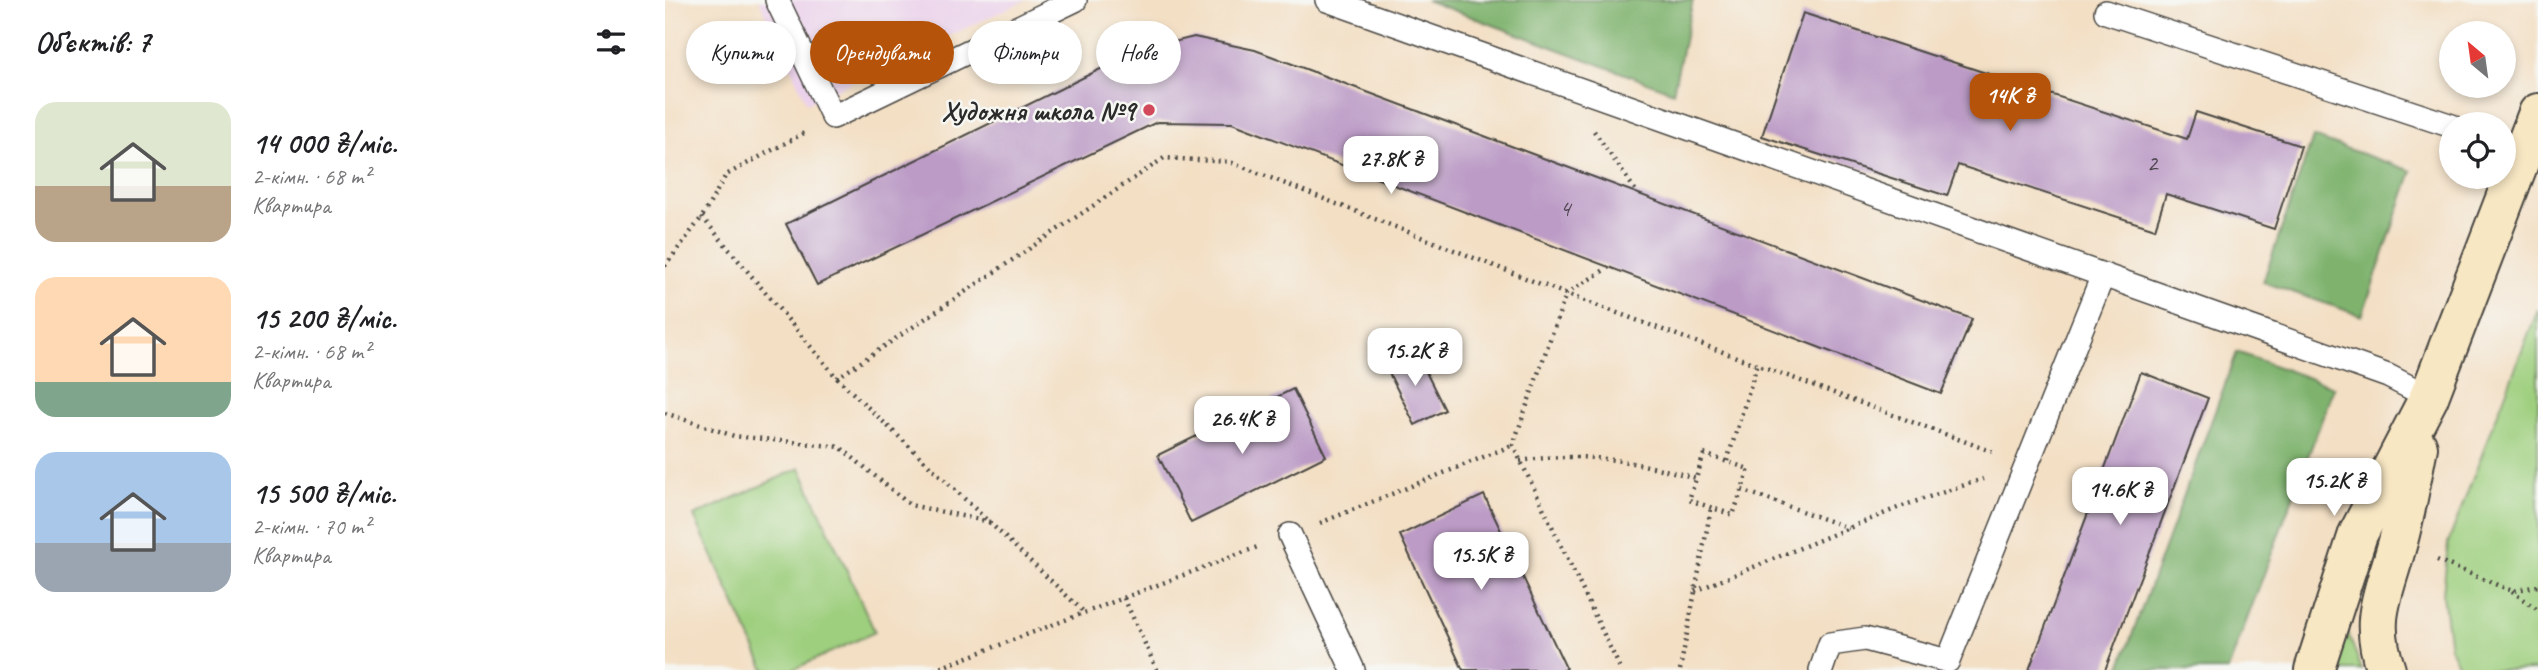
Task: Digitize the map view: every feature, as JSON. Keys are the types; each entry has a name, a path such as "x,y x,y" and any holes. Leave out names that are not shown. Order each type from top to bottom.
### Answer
{"street":[{"path":"2516,145 2538,113"},
{"path":"2386,670 2377,631 2380,596 2396,549 2429,397 2500,189"},
{"path":"2314,670 2358,534 2429,397"}],"lane":[{"path":"777,0 833,117 1075,0"},
{"path":"1327,0 2388,376 2429,397"},
{"path":"2106,12 2439,122"},
{"path":"1821,670 1830,644 1865,639 1952,665 2027,464 2103,275"},
{"path":"1290,535 1353,670"}],"path":[{"path":"1559,82 1638,194"},
{"path":"665,266 702,217 726,175 833,117"},
{"path":"837,378 1164,158 1230,162 1566,294 2027,464"},
{"path":"702,217 837,378 1085,613"},
{"path":"1609,267 1566,294 1513,445 1621,670"},
{"path":"1727,461 1757,365"},
{"path":"665,413 734,436 840,447 910,505 990,522"},
{"path":"934,670 1290,535 1513,445"},
{"path":"1704,454 1727,461 1749,470 1733,515 1689,500 1704,454"},
{"path":"1520,461 1553,456 1596,456 1641,463 1696,478"},
{"path":"1695,591 1905,505 2027,464"},
{"path":"1742,490 1849,528"},
{"path":"1680,670 1711,508"},
{"path":"2428,558 2512,591 2538,610"},
{"path":"2512,591 2538,586"},
{"path":"1124,598 1157,670"}],"shaded area":[{"path":"759,0 1026,0 981,21 968,21 968,27 954,34 954,21 810,21 810,84 847,84 807,103 796,79 796,21 769,21"}],"green space":[{"path":"1426,0 1693,0 1673,92"},
{"path":"2313,137 2412,171 2362,316 2263,282"},
{"path":"2538,309 2538,670 2461,670 2450,648 2443,595 2448,543"},
{"path":"2237,352 2334,387 2228,670 2119,670"},
{"path":"800,468 875,632 792,670 765,670 694,516"},
{"path":"2346,628 2362,670 2331,670"}],"building":[{"path":"1803,13 2187,139 2196,112 2301,146 2274,229 2166,194 2155,229 1958,165 1947,196 1762,136"},
{"path":"1194,37 1255,50 1972,319 1941,394 1232,123 1157,122 817,285 786,224 1070,84 1082,84 1082,78 1096,71 1096,84 1181,84 1181,40"},
{"path":"1415,350 1445,410 1415,425 1385,365"},
{"path":"2141,372 2208,398 2105,670 2029,670"},
{"path":"1293,389 1326,456 1191,523 1158,455"},
{"path":"1484,495 1567,670 1463,670 1400,535"}],"place":[{"name":"Художня школа №9","path":"1149,110"}]}
